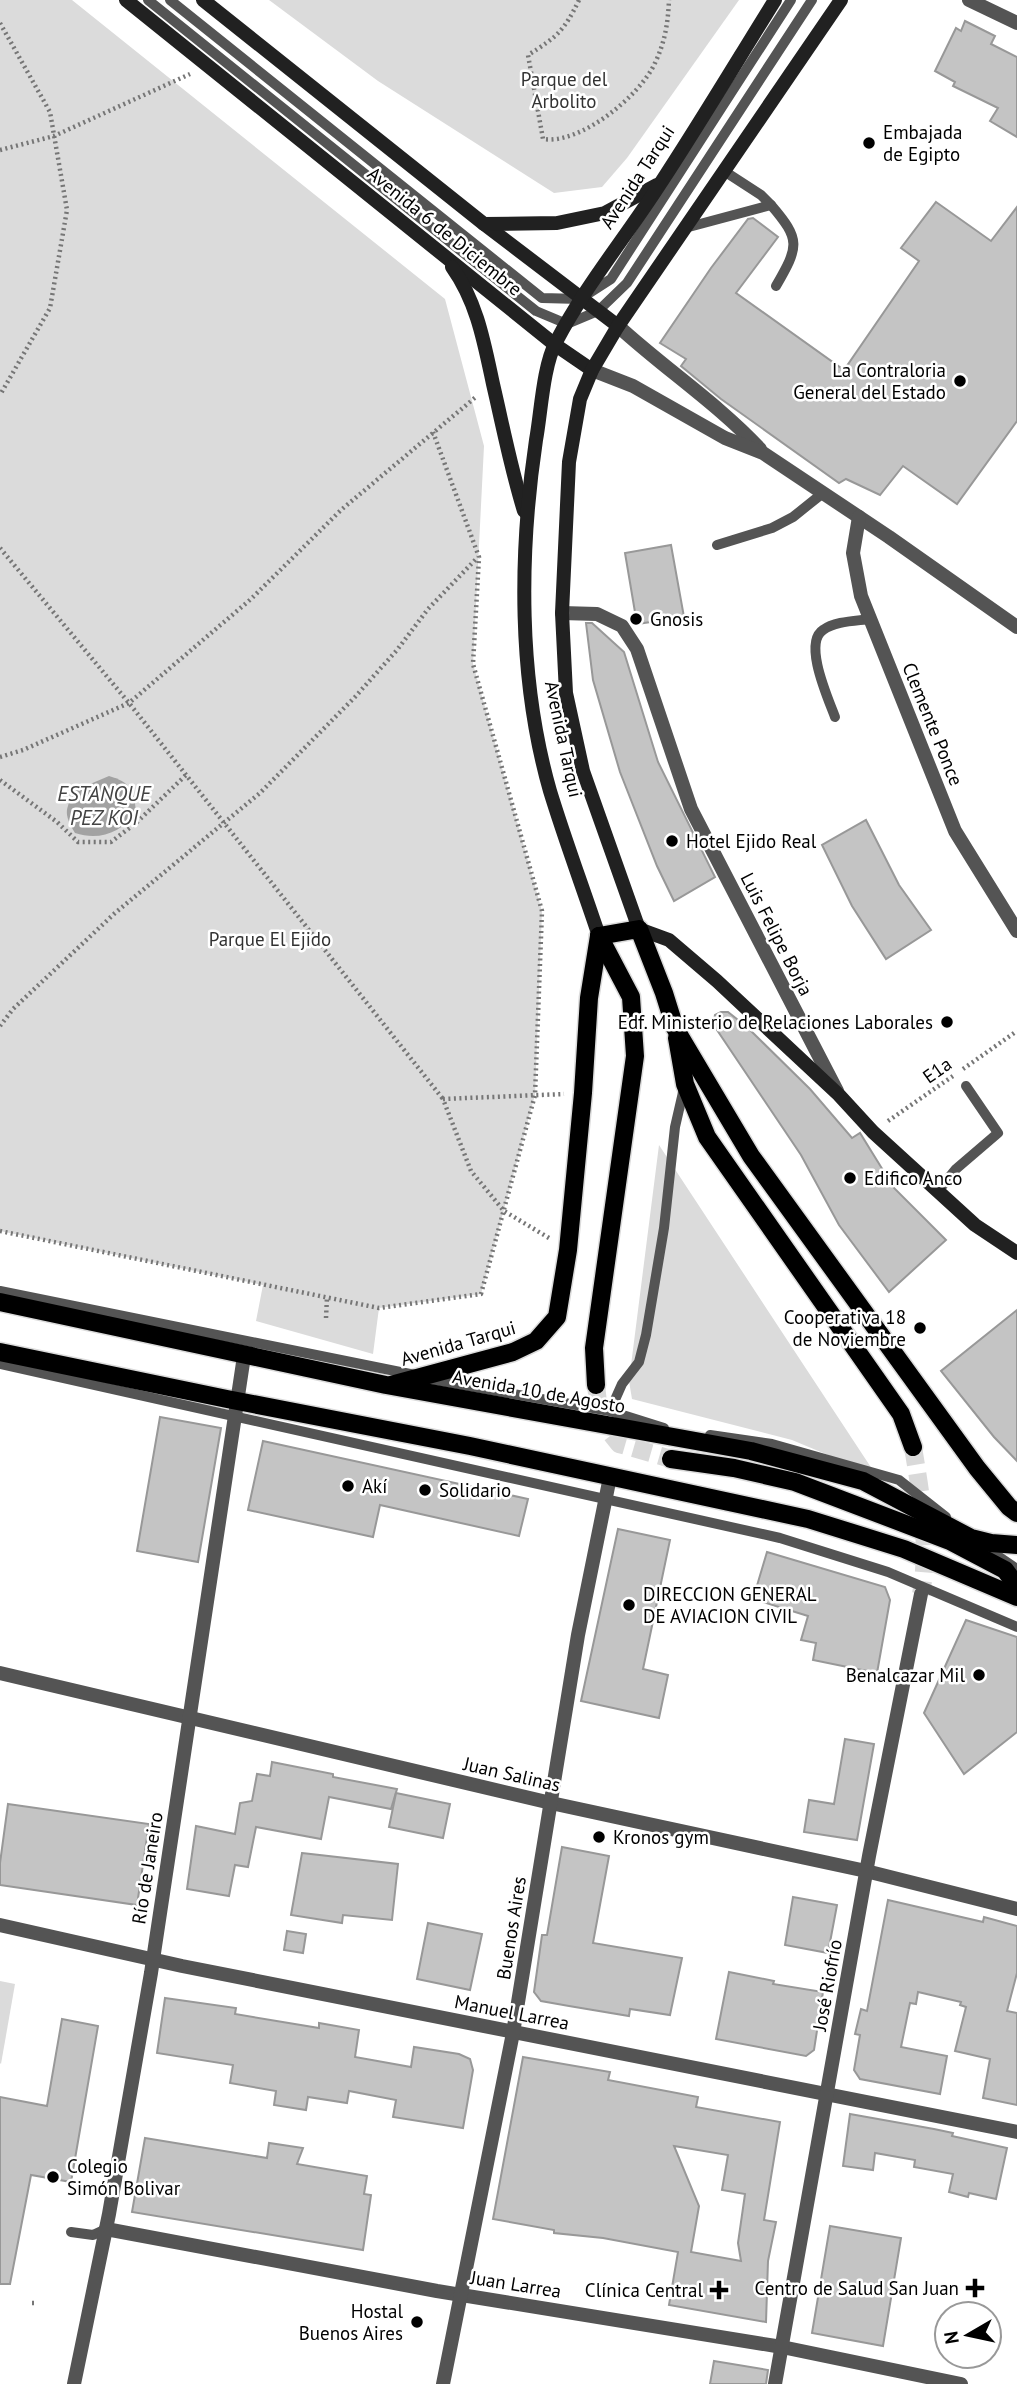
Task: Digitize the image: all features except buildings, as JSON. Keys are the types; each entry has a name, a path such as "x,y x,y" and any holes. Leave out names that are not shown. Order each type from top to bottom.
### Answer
{"main road":[{"name":"Avenida 6 de Diciembre","path":"126,0 554,344 592,370"},
{"name":"Avenida 6 de Diciembre","path":"203,0 484,225 618,326"},
{"name":"Avenida Tarqui","path":"390,1385 513,1352 536,1341 557,1317 568,1250 589,998 599,936 550,790 530,696 525,611 527,519 544,392 554,344 580,299 660,184 775,0"},
{"name":"Avenida Tarqui","path":"841,0 618,326 592,370 580,399 569,462 562,613 566,693 583,771 675,1028 751,1156 977,1468 1017,1513"},
{"path":"484,225 557,223 605,213 660,184"},
{"path":"440,252 466,287 479,320 514,477 527,519"},
{"path":"596,1385 594,1348 635,1056 631,997 599,936 639,929 669,940 839,1095"},
{"path":"675,1028 685,1084 708,1137 901,1414 913,1447"},
{"name":"Luis Felipe Borja","path":"839,1095 873,1132 975,1225 1017,1254"},
{"name":"Avenida 10 de Agosto","path":"0,1302 390,1385 751,1451 863,1481 971,1538 1017,1545"},
{"path":"0,1352 235,1409 470,1446 808,1519 904,1549 1017,1597"},
{"path":"671,1459 734,1468 796,1482 950,1541 1005,1570 1017,1586"}],"street":[{"path":"970,0 1017,23"},
{"name":"Avenida 6 de Diciembre","path":"618,326 651,356 736,423 763,453"},
{"name":"Avenida 6 de Diciembre","path":"592,370 633,386 725,438 763,453 1017,627"},
{"name":"Clemente Ponce","path":"859,517 853,552 861,596 870,620 955,831 1017,930"},
{"name":"Luis Felipe Borja","path":"562,613 597,614 622,626 637,649 691,809 839,1095"},
{"name":"Río de Janeiro","path":"74,2384 106,2229 153,1960 244,1356"},
{"name":"Buenos Aires","path":"443,2384 513,2033 578,1635 610,1477"},
{"name":"José Riofrío","path":"775,2384 866,1871 920,1594"},
{"name":"Juan Salinas","path":"0,1673 551,1803 866,1871 1017,1909"},
{"name":"Manuel Larrea","path":"0,1925 153,1960 1017,2132"},
{"name":"Juan Larrea","path":"106,2229 462,2295 782,2347 961,2384"}],"lane":[{"path":"148,0 536,311 567,324 598,311 627,283 812,0"},
{"path":"170,0 542,298 580,299 611,279 791,0"},
{"path":"724,171 761,195 787,224 793,235 794,247 789,263 776,286"},
{"path":"685,228 771,205"},
{"path":"718,545 772,528 793,517 823,493"},
{"path":"835,717 816,658 815,640 822,630 842,623 870,620"},
{"path":"610,1411 622,1384 639,1362 646,1335 664,1228 675,1127 685,1084"},
{"path":"938,1191 956,1169 998,1133 966,1086"},
{"path":"0,1292 417,1376 610,1411 667,1429 772,1444 899,1480 971,1538 1017,1569"},
{"path":"0,1364 235,1409 804,1546 888,1572 1017,1626"},
{"path":"71,2232 93,2235 106,2229"}],"path":[{"path":"579,0 566,26 528,55 543,139 556,141 588,130 625,102 654,66 668,30 669,0"},
{"path":"0,23 50,112 67,210 50,308 0,395"},
{"path":"0,150 54,136 191,73"},
{"path":"0,757 23,750 129,703 251,599 341,510 433,432 478,557 473,664 542,911 534,1095 481,1294 379,1308 0,1231"},
{"path":"0,548 129,703 443,1099 471,1171 504,1211 568,1250"},
{"path":"0,1026 22,1000 115,913 260,793 347,705 397,650 428,609 478,557"},
{"path":"0,780 57,822 78,842 111,842 186,775"},
{"name":"E1a","path":"873,1132 1017,1031"},
{"path":"443,1099 583,1093"},
{"path":"326,1318 327,1297"}],"green space":[{"name":"Parque El Ejido","path":"0,0 72,0 445,299 484,446 473,664 542,911 535,1095 481,1294 379,1308 373,1354 256,1321 263,1285 0,1231"},
{"name":"Parque del Arbolito","path":"269,0 739,0 627,158 602,187 554,193 378,81"},
{"path":"659,1145 876,1475 792,1440 632,1399 629,1381"},
{"path":"0,1981 15,1984 1,2064 0,2063"}],"water":[{"name":"ESTANQUE PEZ KOI","path":"109,776 122,781 130,788 136,812 124,825 109,833 93,836 75,833 67,811 76,790"}],"tunnel":[{"path":"596,1385 600,1420 619,1444 671,1459"},
{"path":"913,1447 925,1539 921,1594"}],"place":[{"name":"Embajada de Egipto","path":"869,143"},
{"name":"La Contraloria General del Estado","path":"960,381"},
{"name":"Gnosis","path":"636,619"},
{"name":"Hotel Ejido Real","path":"672,841"},
{"name":"Edf. Ministerio de Relaciones Laborales","path":"947,1022"},
{"name":"Edifico Anco","path":"850,1178"},
{"name":"Cooperativa 18 de Noviembre","path":"920,1328"},
{"name":"Akí","path":"348,1486"},
{"name":"Solidario","path":"425,1490"},
{"name":"DIRECCION GENERAL DE AVIACION CIVIL","path":"629,1605"},
{"name":"Benalcazar Mil","path":"979,1675"},
{"name":"Kronos gym","path":"599,1837"},
{"name":"Colegio Simón Bolivar","path":"53,2177"},
{"name":"Centro de Salud San Juan","path":"975,2288"},
{"name":"Clínica Central","path":"719,2290"},
{"name":"Hostal Buenos Aires","path":"417,2322"}]}
